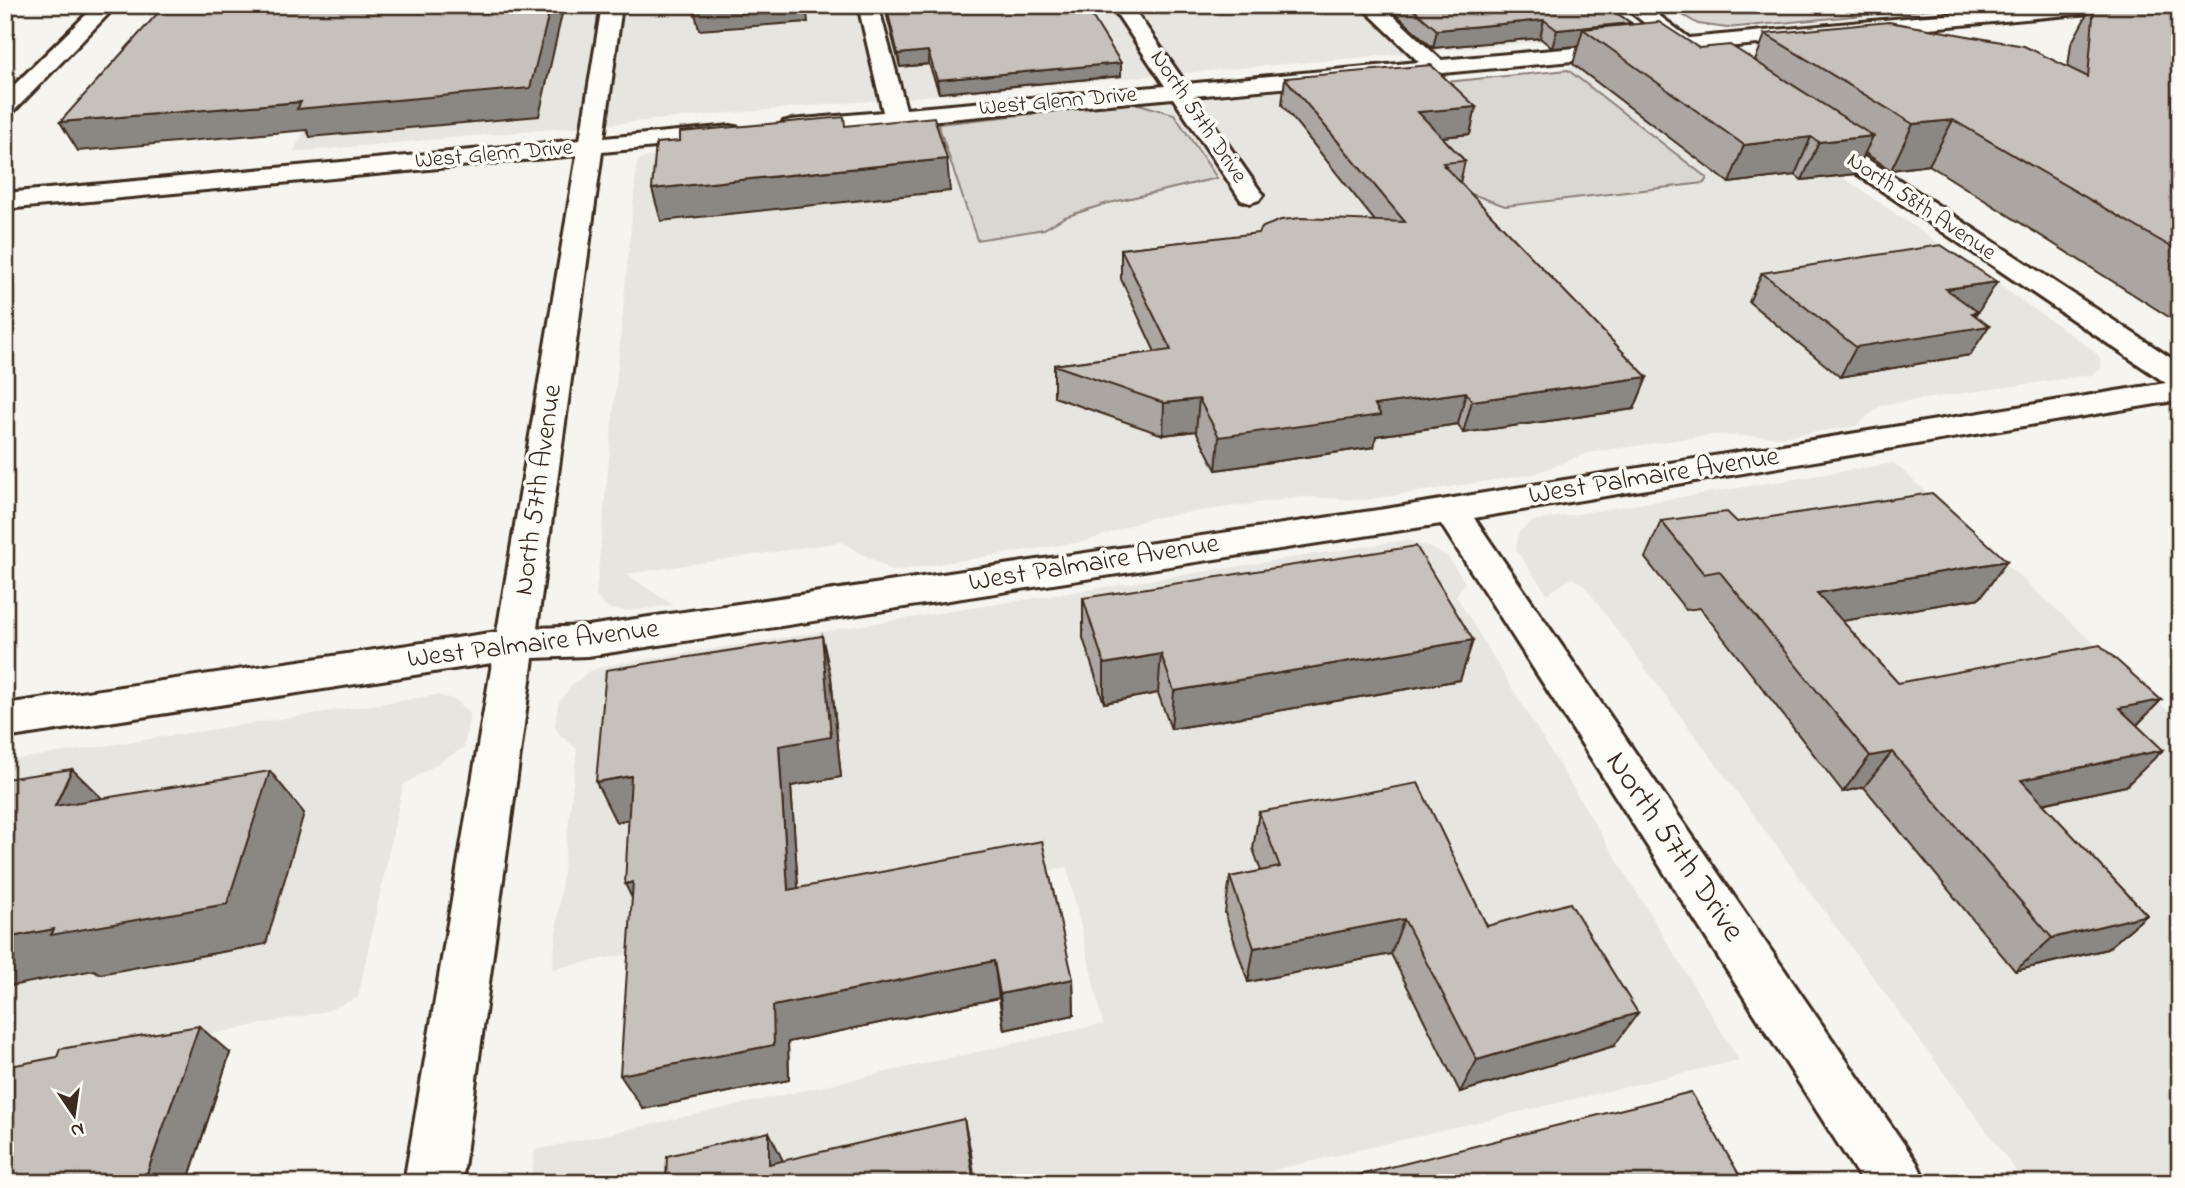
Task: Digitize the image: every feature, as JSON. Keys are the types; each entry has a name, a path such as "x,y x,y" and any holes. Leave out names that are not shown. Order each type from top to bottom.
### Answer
{"street":[{"path":"5,107 107,5"},
{"name":"North 57th Avenue","path":"433,1183 612,5"},
{"path":"867,5 897,117"},
{"name":"North 57th Drive","path":"1121,5 1250,195"},
{"path":"1370,5 1436,67"},
{"path":"1632,5 1712,65"},
{"name":"West Glenn Drive","path":"5,201 2111,5"},
{"name":"North 58th Avenue","path":"1799,124 2180,379"},
{"name":"West Palmaire Avenue","path":"5,721 517,644 588,641 1450,510 2180,390"},
{"name":"North 57th Drive","path":"1450,510 1897,1183"}],"shaded area":[{"path":"374,5 860,5 863,15 988,5 1583,5 1625,34 293,152"},
{"path":"1666,5 1971,5 1727,28 1698,24"},
{"path":"1605,60 1707,84 2089,347 2100,357 2101,369 2091,375 1881,405 1856,426 1781,437 1711,435 1587,453 1534,474 1364,500 1302,497 1150,518 1088,541 893,571 841,542 626,574 673,605 628,611 610,609 602,604 596,595 637,163 641,158 1058,117 1102,107 1269,91 1351,91 1541,73"},
{"path":"1568,70 1707,178 1704,183 1505,206 1458,189 1412,140 1416,85"},
{"path":"1135,103 1174,114 1217,178 1105,204 1065,217 1044,229 977,240 938,124"},
{"path":"1894,463 2180,721 2180,1183 2025,1183 1583,584 1572,578 1547,594 1516,550 1519,532 1533,521"},
{"path":"1405,540 1447,556 1465,582 1456,596 1739,1060 1220,1183 531,1183 535,1150 1103,1024 1067,867 552,969 577,749 559,734 555,727 558,704 572,685 588,672 608,665"},
{"path":"437,695 456,700 470,714 464,747 403,785 358,997 327,1011 5,1075 5,761"}],"building":[{"path":"165,5 551,5 530,88 297,109 301,102 60,122"},
{"path":"886,5 1085,5 1121,63 937,80 928,51 898,54"},
{"path":"1408,5 1605,5 1631,23 1557,30 1544,20 1437,30"},
{"path":"2094,5 2180,5 2180,252 1953,120 1913,124 1765,34 1889,22 2024,46 2088,77"},
{"path":"1659,22 1699,48 1730,45 1873,136 1819,142 1811,137 1744,145 1583,29"},
{"path":"1431,65 1476,107 1418,112 1465,161 1443,163 1444,166 1647,377 1472,401 1466,392 1375,405 1381,415 1219,437 1199,399 1164,403 1054,365 1171,350 1121,249 1258,233 1263,227 1281,220 1301,218 1405,222 1285,78"},
{"path":"844,117 845,126 934,117 947,159 652,189 656,143 680,141 680,132"},
{"path":"1941,245 1997,282 1946,289 1978,312 1972,313 1989,326 1856,347 1762,273"},
{"path":"1932,493 2007,561 1817,593 1898,683 2100,645 2161,700 2119,708 2163,750 2021,780 2147,915 2052,938 1892,752 1870,756 1719,571 1704,574 1661,521 1727,512 1737,522"},
{"path":"1416,546 1473,640 1174,691 1161,654 1104,664 1083,598"},
{"path":"822,636 831,737 779,746 788,890 1042,841 1073,979 1000,994 994,961 773,1006 774,1045 620,1075 633,882 625,884 631,776 596,782 606,670"},
{"path":"72,769 55,806 270,771 227,904 51,935 54,929 5,938 5,779"},
{"path":"1418,783 1487,926 1570,903 1638,1013 1477,1060 1404,919 1254,948 1230,877 1280,867 1259,812"},
{"path":"199,1026 147,1173 143,1174 141,1183 5,1183 5,1117 9,1109 5,1110 5,1067 57,1057 60,1049"},
{"path":"1691,1092 1744,1183 1340,1183 1339,1180"},
{"path":"964,1119 974,1183 666,1183 667,1156 769,1132 769,1164"}]}
